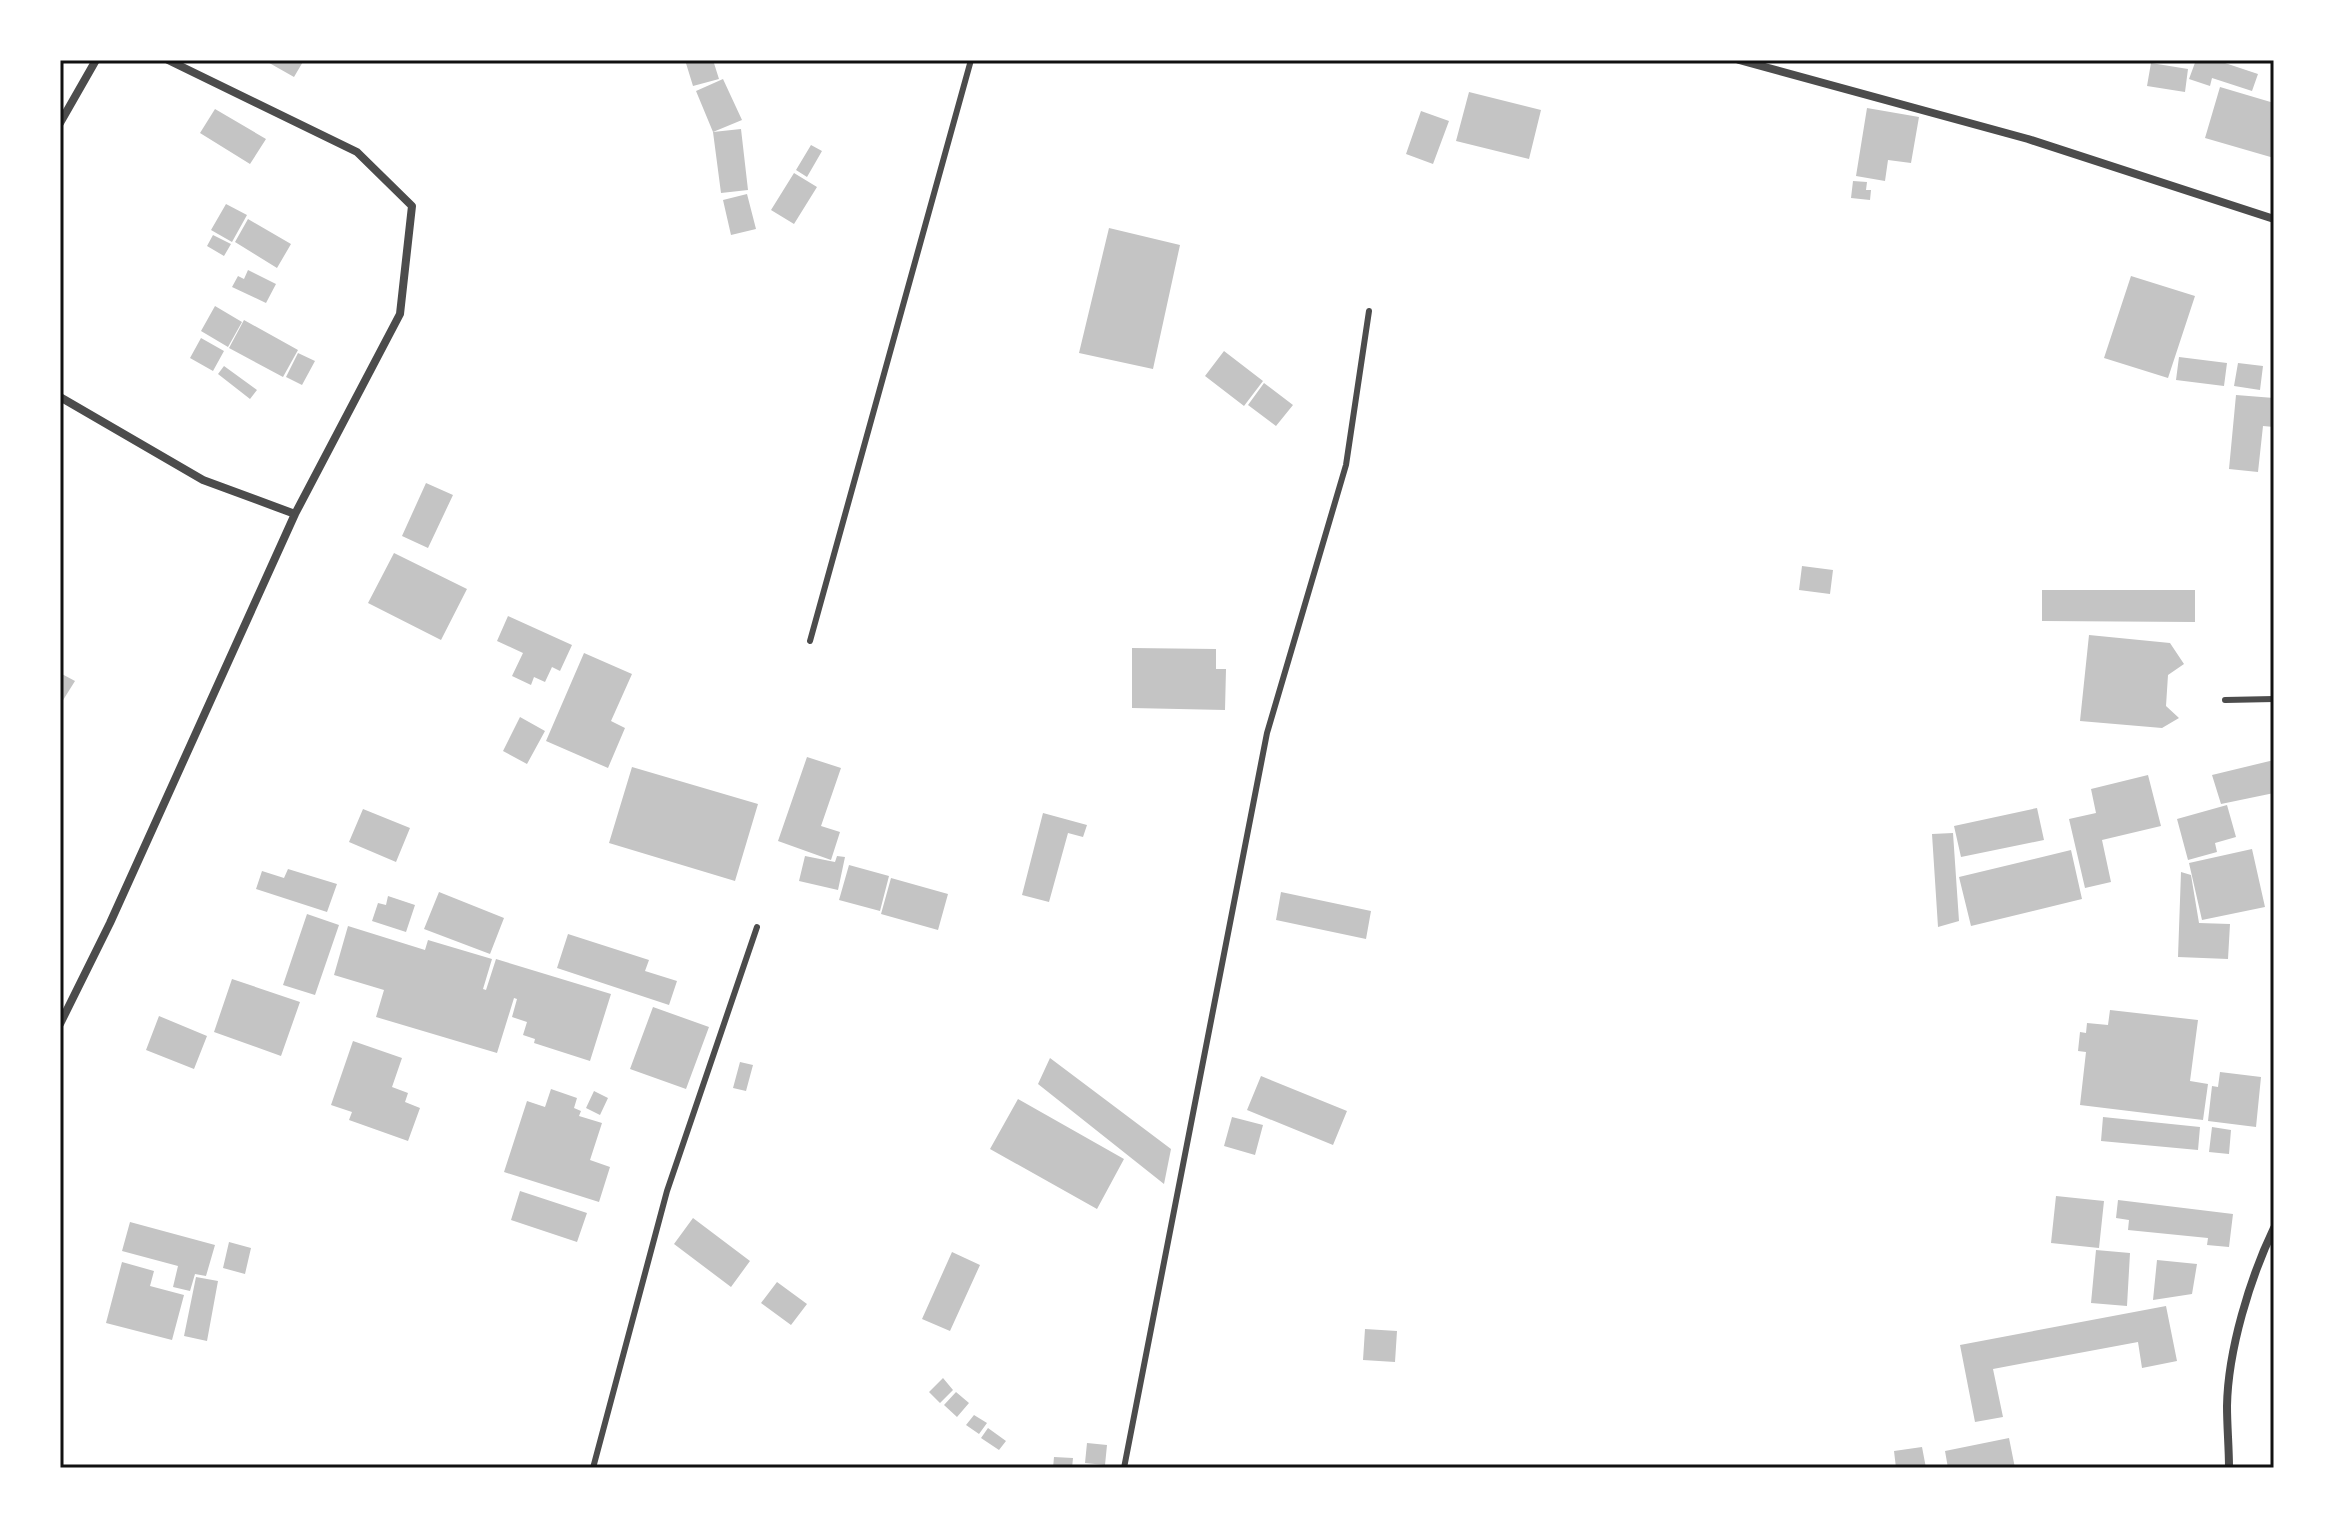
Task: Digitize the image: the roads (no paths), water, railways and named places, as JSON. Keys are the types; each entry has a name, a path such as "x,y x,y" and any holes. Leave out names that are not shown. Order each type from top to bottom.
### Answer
{"street":[{"path":"60,123 96,60"},
{"path":"60,1024 63,1009 110,923 295,514 400,314 412,206 357,152 168,60"},
{"path":"1739,60 2028,139 2274,219"},
{"path":"60,397 203,480 295,514"},
{"path":"2229,1468 2227,1403 2240,1319 2274,1228"}],"lane":[{"path":"810,641 971,60"},
{"path":"1124,1468 1267,733 1346,465 1369,311"},
{"path":"2225,700 2274,699"},
{"path":"593,1468 667,1191 757,927"}]}
